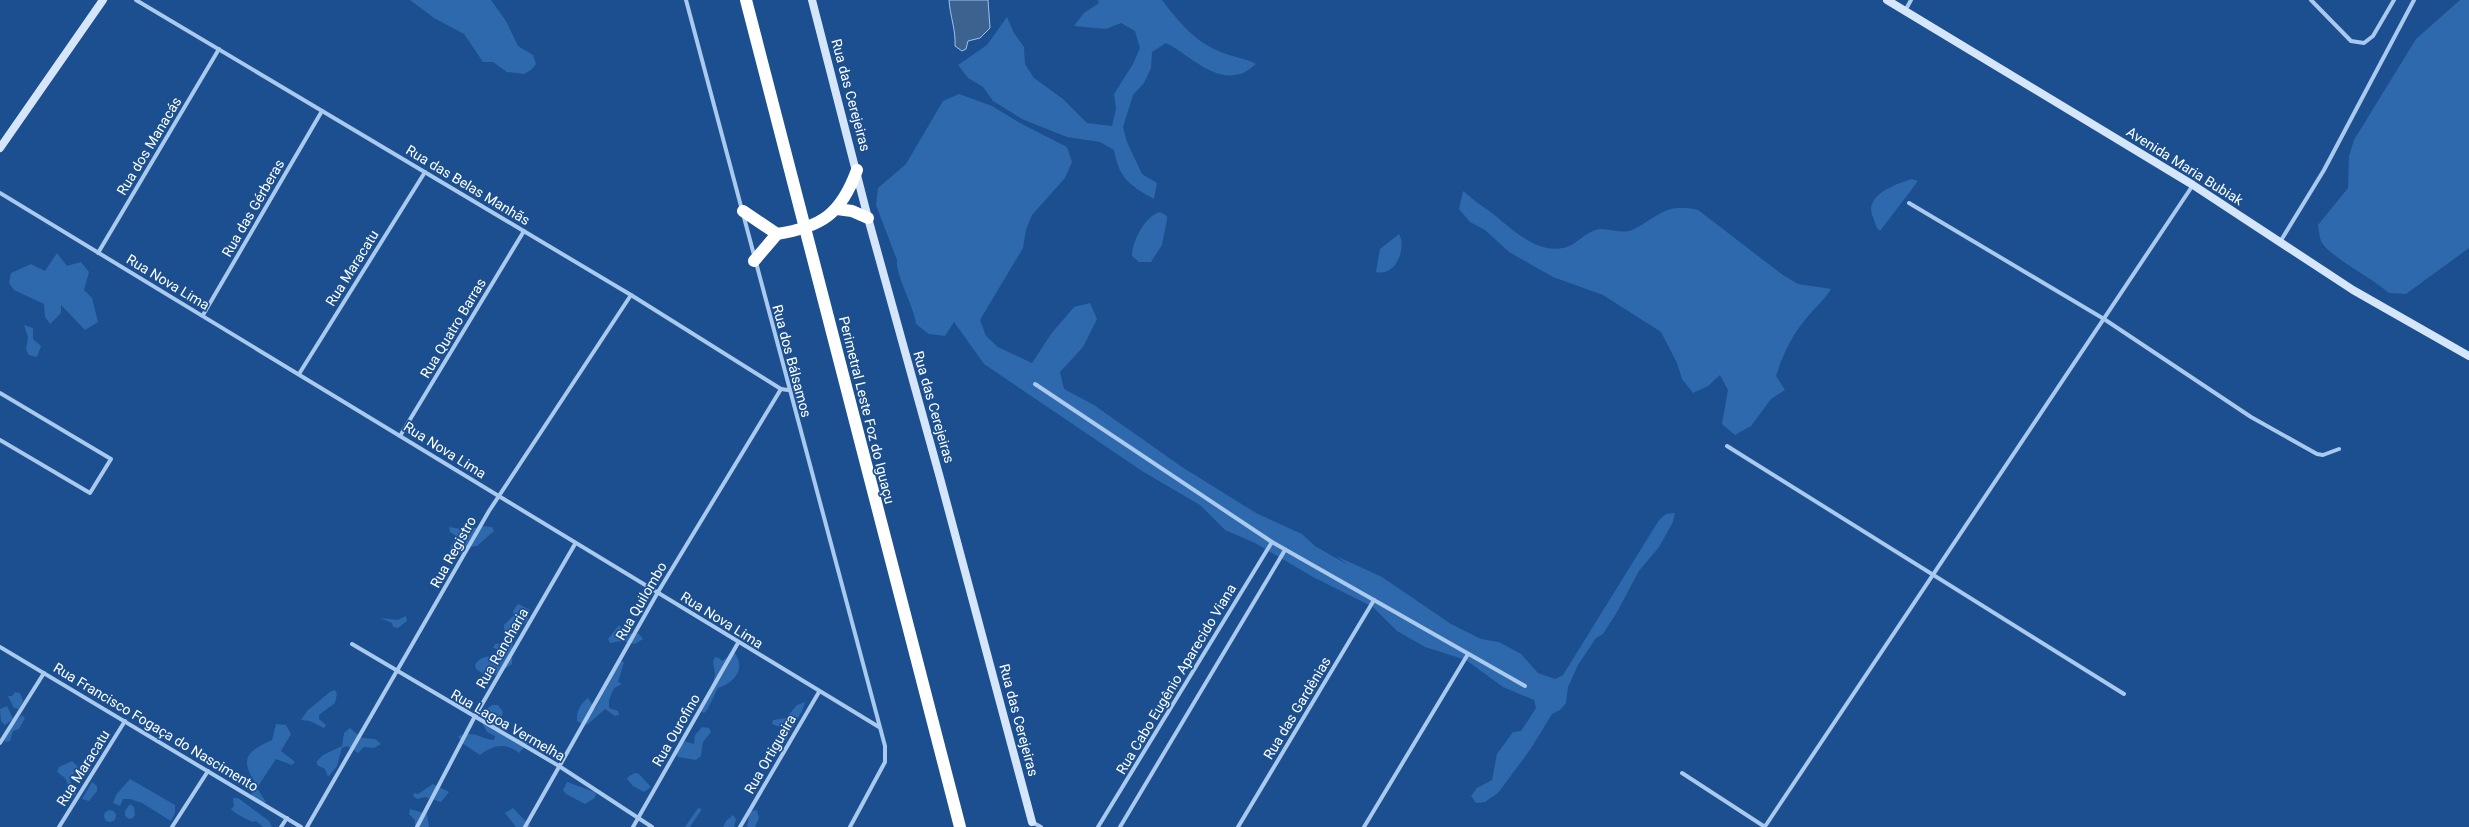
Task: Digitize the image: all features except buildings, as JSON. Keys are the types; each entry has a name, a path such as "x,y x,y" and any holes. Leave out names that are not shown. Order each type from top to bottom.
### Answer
{"highway":[{"name":"Perimetral Leste Foz do Iguaçu","path":"746,0 960,827"},
{"path":"754,261 777,234 806,230 837,209 850,192 857,170"},
{"path":"837,209 852,211 868,218"},
{"path":"743,211 777,234"}],"street":[{"path":"0,148 103,0"},
{"name":"Rua das Belas Manhãs","path":"136,0 631,295 781,389 788,390"},
{"name":"Rua dos Bálsamos","path":"686,0 743,211 754,261 788,390 885,746 885,762 850,827"},
{"name":"Rua das Cerejeiras","path":"812,0 857,170 868,218 942,485 1032,822"},
{"path":"1905,12 1911,0"},
{"path":"2311,0 2351,41 2364,43 2373,36 2394,0"},
{"path":"2280,243 2324,170 2414,0"},
{"name":"Avenida Maria Bubiak","path":"1893,2 1905,12 2193,185 2353,290 2469,356"},
{"name":"Rua dos Manacás","path":"98,253 218,50"},
{"name":"Rua das Gérberas","path":"203,315 322,111"},
{"name":"Rua Maracatu","path":"299,374 424,172"},
{"path":"1682,774 1765,826 2193,185"},
{"name":"Rua Nova Lima","path":"0,193 203,315 575,544 658,592 738,643 879,727"},
{"path":"1909,203 2104,319 2278,433 2317,454 2323,455 2339,449"},
{"name":"Rua Quatro Barras","path":"400,436 524,231"},
{"name":"Rua Registro","path":"308,827 498,496 631,295"},
{"path":"1035,384 1272,542 1525,686"},
{"name":"Rua Quilombo","path":"525,827 558,766 658,592 781,389"},
{"path":"0,393 111,459 90,493 0,440"},
{"path":"1727,446 1933,573 2124,694"},
{"name":"Rua Cabo Eugênio Aparecido Viana","path":"1098,827 1272,542"},
{"name":"Rua Rancharia","path":"417,827 474,718 575,544"},
{"name":"Rua Cabo Eugênio Aparecido Viana","path":"1120,827 1285,550"},
{"name":"Rua das Gardênias","path":"1238,827 1374,600"},
{"name":"Rua Ourofino","path":"634,827 738,643"},
{"name":"Rua Lagoa Vermelha","path":"352,644 474,718 558,766 652,827"},
{"name":"Rua Francisco Fogaça do Nascimento","path":"0,647 125,720 301,827"},
{"path":"1364,827 1468,654"},
{"path":"0,742 44,673"},
{"name":"Rua Ortigueira","path":"740,827 819,692"},
{"name":"Rua Maracatu","path":"59,827 125,720"},
{"path":"172,827 208,771"},
{"path":"281,827 287,818"},
{"path":"1032,822 1041,827"}],"shaded area":[{"path":"410,0 491,0 506,21 518,46 533,55 536,64 531,70 524,74 507,72 493,62 483,62 464,34 434,18"},
{"path":"949,0 988,0 990,28 980,38 968,41 966,49 962,51 955,46 955,34"},
{"path":"1098,0 1162,0 1181,23 1203,43 1221,52 1256,64 1242,73 1230,75 1220,74 1201,66 1166,43 1152,52 1151,68 1144,83 1133,95 1123,127 1127,142 1142,174 1157,183 1154,199 1126,180 1119,168 1114,150 1100,142 1067,137 1022,119 993,101 983,87 968,78 958,65 987,45 1007,17 1014,33 1024,47 1025,64 1034,78 1063,99 1087,123 1112,126 1116,109 1114,94 1133,64 1140,48 1135,31 1121,23 1106,29 1074,26 1084,13 1099,3"},
{"path":"2460,0 2469,0 2469,248 2406,294 2389,293 2325,247 2320,239 2318,225 2348,188 2349,156 2354,140 2416,39"},
{"path":"959,94 992,106 1020,123 1067,147 1072,162 1065,178 1032,215 1026,230 1023,248 980,320 986,336 998,347 1032,363 1051,334 1074,307 1090,303 1097,319 1083,347 1060,372 1064,389 1094,405 1182,467 1256,513 1302,534 1315,546 1348,565 1336,556 1382,577 1451,624 1481,639 1499,642 1521,654 1538,673 1555,679 1563,675 1659,520 1666,514 1675,513 1673,522 1659,547 1639,571 1617,612 1603,634 1596,638 1578,665 1568,687 1566,703 1560,710 1552,714 1530,750 1498,793 1485,802 1476,803 1471,796 1477,788 1492,780 1497,754 1513,732 1521,731 1536,708 1534,700 1503,687 1466,660 1425,647 1397,631 1373,607 1313,577 1255,543 1225,530 1200,505 1142,471 984,364 954,322 945,336 929,334 916,324 915,317 899,274 897,260 876,205 878,188 906,164 943,101"},
{"path":"1912,179 1918,181 1880,231 1876,226 1871,210 1872,203 1882,192 1897,184"},
{"path":"1463,191 1526,239 1546,248 1556,249 1570,246 1595,230 1604,229 1625,232 1629,231 1671,209 1687,208 1698,210 1783,275 1798,284 1831,289 1803,322 1793,336 1785,352 1776,376 1785,390 1771,399 1751,426 1735,435 1722,424 1728,390 1720,375 1708,386 1693,393 1682,379 1677,363 1661,332 1603,295 1553,277 1509,252 1485,230 1470,222 1459,209"},
{"path":"1160,212 1167,216 1162,245 1151,262 1139,262 1132,256 1134,243 1140,230 1149,218"},
{"path":"1399,234 1402,247 1398,260 1389,270 1376,272 1380,249"},
{"path":"57,253 67,266 81,262 89,272 84,290 92,298 98,322 85,330 61,305 61,313 50,324 45,317 44,304 14,290 9,283 11,273 31,264 45,271"},
{"path":"24,325 33,328 33,339 41,346 37,357 29,355 26,350 28,337"},
{"path":"483,526 492,527 494,531 477,546 469,547 458,556 454,556 450,548 456,536 450,532 449,527 467,530"},
{"path":"518,604 530,610 527,622 515,626 513,629 512,664 495,675 482,673 476,669 475,665 482,658 498,656 497,649 493,648 495,644 504,643 504,625 514,615 513,611"},
{"path":"406,616 407,621 398,628 393,627 392,623 380,618 398,620"},
{"path":"619,625 627,633 639,634 643,639 635,644 621,641 610,643 608,639"},
{"path":"734,652 739,664 737,674 730,682 718,688 704,713 700,711 712,687 715,674 713,661 715,657 722,661"},
{"path":"620,661 624,662 618,682 622,684 614,688 609,700 609,708 618,711 619,715 615,716 605,709 588,724 584,725 577,721 577,714 583,702 588,698 595,709"},
{"path":"335,690 337,694 335,703 319,715 319,719 326,725 324,728 310,721 301,720 307,711 330,692"},
{"path":"15,692 20,693 23,701 19,709 14,708 8,696 12,696"},
{"path":"805,702 802,711 785,742 781,744 777,743 776,740 786,728 783,725 780,727 772,724 773,720 786,718 797,705"},
{"path":"492,705 498,705 503,712 499,724 502,732 517,739 528,739 528,743 519,753 509,747 499,746 494,747 480,755 462,743 458,736 464,734 474,734 494,740 495,736 487,732 480,719 485,710"},
{"path":"7,706 13,719 5,725 1,721 0,709"},
{"path":"22,715 25,718 19,729 13,731 10,741 5,742 4,739"},
{"path":"276,724 286,725 291,734 281,751 295,762 292,765 276,759 257,788 266,802 262,803 251,797 255,782 250,774 247,761 248,756 252,752 272,740"},
{"path":"702,727 709,728 711,732 703,742 701,756 696,760 678,757 676,753 684,741 694,744 695,735"},
{"path":"350,728 362,738 375,739 381,744 374,748 364,747 358,753 347,746 342,748 337,766 328,777 325,769 317,765 317,761 323,755 342,746 344,733"},
{"path":"86,759 89,759 91,769 86,774 81,771 80,765"},
{"path":"72,761 78,767 70,780 76,794 71,798 65,789 68,785 65,778 57,772 59,767"},
{"path":"635,773 639,774 651,787 644,792 633,786 627,779"},
{"path":"130,779 175,805 175,813 171,821 142,803 130,799 123,799 120,806 113,803 116,795"},
{"path":"92,782 97,786 97,791 89,801 82,799"},
{"path":"567,782 596,793 595,798 585,804 566,794 563,790"},
{"path":"433,784 449,792 441,802 425,797 417,799 413,796 414,793 418,794"},
{"path":"233,798 238,798 269,821 272,827 263,827 256,821 252,822 236,813 231,809 234,806"},
{"path":"130,804 134,807 135,815 133,818 129,819 125,816 125,811"},
{"path":"513,808 531,827 516,827 505,813"},
{"path":"698,808 702,809 690,827 685,827"},
{"path":"410,809 427,814 429,827 415,827 415,820 409,814"},
{"path":"112,810 115,811 115,821 108,822 105,821 104,814 105,811"},
{"path":"757,810 759,818 755,827 747,827 750,811"},
{"path":"733,815 736,819 734,827 723,827 726,821"}]}
